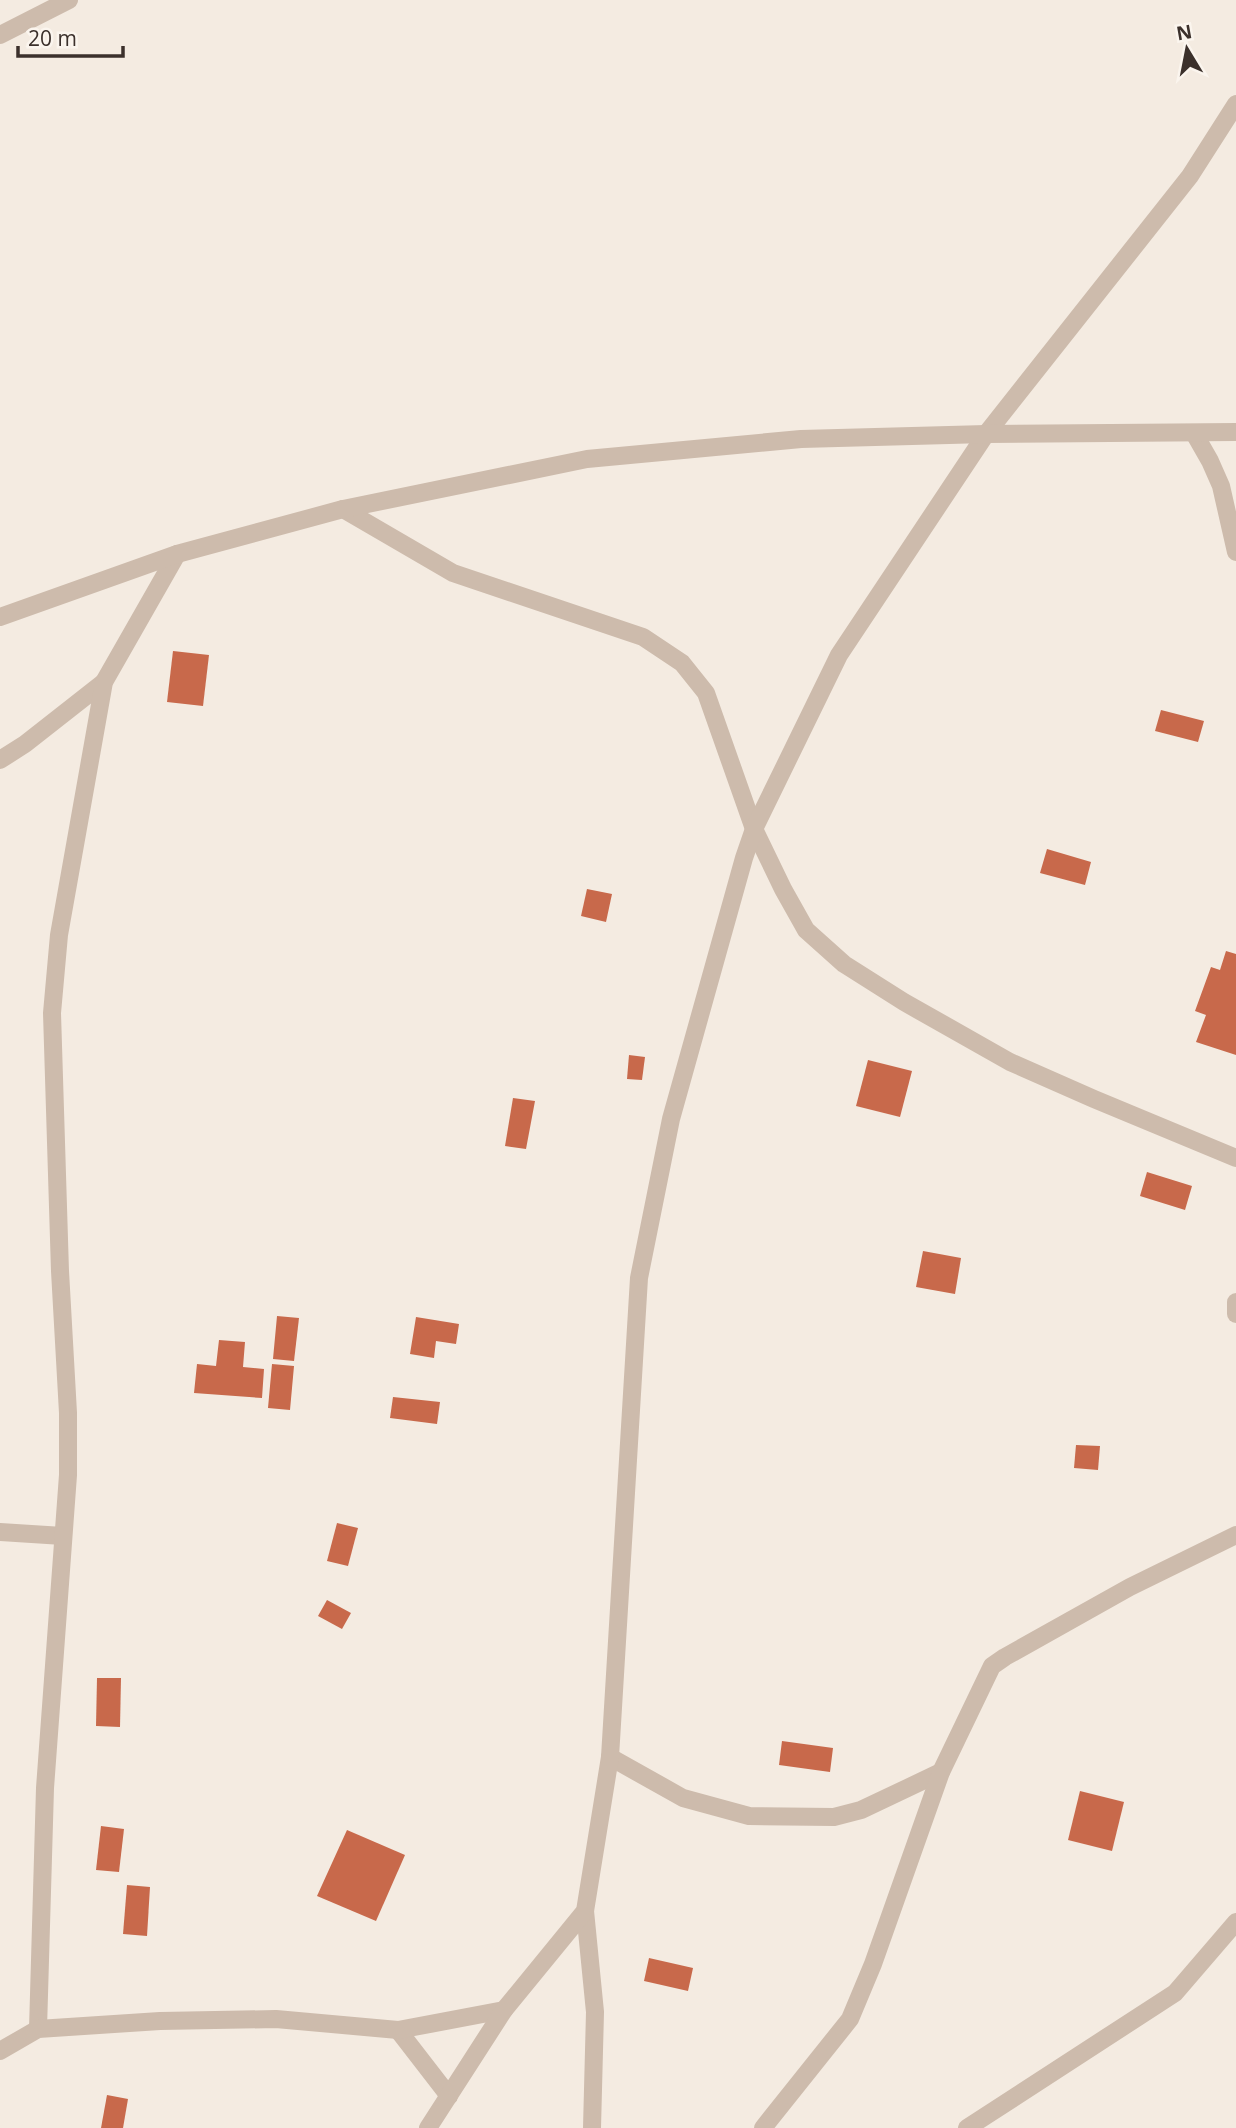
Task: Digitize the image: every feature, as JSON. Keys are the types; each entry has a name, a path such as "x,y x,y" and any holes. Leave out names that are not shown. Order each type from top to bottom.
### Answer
{"street":[{"path":"0,35 69,0"},
{"path":"592,2128 595,2012 584,1911 610,1757 639,1278 671,1119 744,858 754,829 839,655 986,434 1190,176 1236,104"},
{"path":"0,617 177,554 343,509 587,459 802,439 1236,432"},
{"path":"1194,433 1221,486 1236,552"},
{"path":"343,509 453,573 643,637 681,663 706,693 754,829 783,889 806,930 844,964 904,1002 1010,1062 1236,1157"},
{"path":"37,2029 45,1788 68,1475 68,1413 60,1271 52,1013 59,935 104,682 177,554"},
{"path":"0,760 25,744 104,682"},
{"path":"1236,1302 1236,1314"},
{"path":"0,1532 63,1536"},
{"path":"763,2128 850,2019 877,1953 942,1772 992,1666 1130,1587 1236,1535"},
{"path":"610,1757 683,1798 749,1816 834,1817 861,1810 942,1772"},
{"path":"428,2128 504,2010 584,1911"},
{"path":"967,2128 1175,1993 1236,1922"},
{"path":"0,2052 37,2029 160,2021 276,2019 398,2030 504,2010"},
{"path":"398,2030 449,2096"}],"building":[{"path":"173,651 209,655 203,706 167,702"},
{"path":"1161,710 1204,721 1198,742 1155,731"},
{"path":"1047,849 1091,862 1085,885 1040,873"},
{"path":"587,889 612,894 606,922 581,916"},
{"path":"1226,951 1236,954 1236,1055 1196,1042 1206,1015 1195,1011 1211,967 1220,970"},
{"path":"629,1055 645,1057 642,1080 627,1079"},
{"path":"868,1060 912,1071 900,1117 856,1106"},
{"path":"513,1098 535,1101 526,1149 505,1146"},
{"path":"1147,1172 1192,1186 1185,1210 1140,1196"},
{"path":"923,1251 961,1258 955,1294 916,1287"},
{"path":"277,1316 299,1318 294,1361 273,1359"},
{"path":"416,1317 459,1324 456,1344 436,1341 434,1358 410,1354"},
{"path":"219,1340 245,1342 243,1367 264,1369 262,1398 194,1393 197,1364 216,1366"},
{"path":"272,1364 294,1366 290,1410 268,1408"},
{"path":"393,1397 440,1402 437,1424 390,1418"},
{"path":"1076,1445 1100,1446 1098,1470 1074,1468"},
{"path":"337,1523 358,1528 348,1566 327,1561"},
{"path":"327,1600 351,1613 342,1629 318,1616"},
{"path":"97,1678 121,1678 120,1727 96,1726"},
{"path":"782,1741 833,1748 830,1772 779,1765"},
{"path":"1080,1791 1124,1802 1112,1851 1068,1840"},
{"path":"101,1826 124,1829 119,1872 96,1870"},
{"path":"347,1830 405,1855 376,1921 317,1896"},
{"path":"127,1885 150,1887 147,1936 123,1934"},
{"path":"649,1958 693,1968 688,1991 644,1981"},
{"path":"107,2095 128,2099 123,2128 101,2128"}]}
